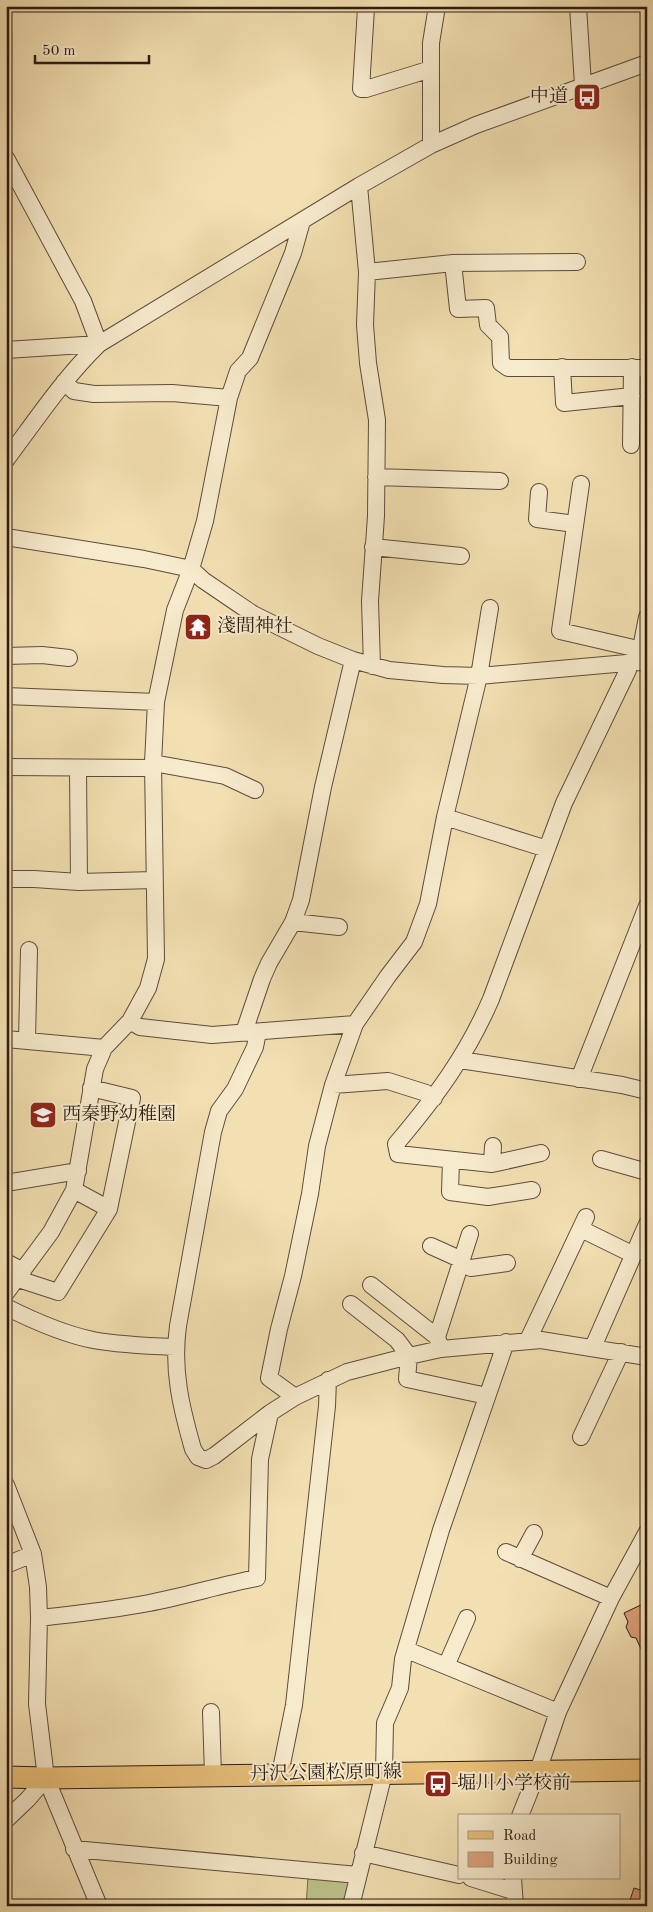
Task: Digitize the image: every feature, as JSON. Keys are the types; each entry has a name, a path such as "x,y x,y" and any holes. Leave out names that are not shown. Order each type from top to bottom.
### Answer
{"main road":[{"name":"丹沢公園松原町線","path":"6,1777 647,1770"}],"street":[{"path":"431,145 431,42 437,6"},
{"path":"578,6 583,85"},
{"path":"366,8 361,89 431,69"},
{"path":"6,460 64,382 99,344 359,186 431,145 476,125 583,85 643,68"},
{"path":"6,158 84,301 99,344"},
{"path":"359,186 367,272 364,325 377,420 374,547 370,601 372,666"},
{"path":"6,1293 51,1232 74,1190 95,1069 104,1048 130,1021 148,988 156,960 153,766 156,702 175,610 191,569 205,521 229,398 238,371 250,358 293,253 302,221"},
{"path":"367,272 454,263 576,262"},
{"path":"454,263 458,309 486,308 488,325 500,337 501,363 508,368 639,368 632,396 631,445"},
{"path":"6,350 99,344"},
{"path":"562,367 564,403 632,396"},
{"path":"64,382 74,391 94,394 172,393 229,398"},
{"path":"376,477 500,481"},
{"path":"581,484 560,632 639,659"},
{"path":"539,492 537,519 576,524"},
{"path":"6,537 174,564 191,569 203,580 253,614 318,646 372,666 407,672 479,676 639,659"},
{"path":"374,547 462,556"},
{"path":"295,1397 269,1378 279,1328 295,1266 317,1146 333,1084 355,1024 414,942 428,904 445,817 479,676 490,608"},
{"path":"541,1153 492,1164 398,1154 396,1144 434,1098 478,1029 564,803 628,670 639,659 647,617"},
{"path":"6,656 42,655 69,658"},
{"path":"353,660 323,787 301,900 293,922 268,963 251,1032 255,1047 235,1090 220,1111 213,1132 175,1347 178,1390 193,1449 198,1457 206,1460 214,1456 270,1413 295,1397 328,1380 347,1372 409,1356 439,1343 541,1340 647,1357"},
{"path":"6,696 156,702"},
{"path":"6,767 153,766 225,776 255,790"},
{"path":"78,768 78,882"},
{"path":"445,817 547,849"},
{"path":"6,879 78,882 154,880"},
{"path":"579,1079 647,906"},
{"path":"293,922 339,927"},
{"path":"26,1040 29,950"},
{"path":"130,1021 140,1027 212,1035 355,1024"},
{"path":"6,1039 104,1048"},
{"path":"460,1060 647,1090"},
{"path":"333,1084 388,1081 426,1093 434,1098"},
{"path":"6,1262 21,1275 58,1292 109,1209 132,1098 91,1088"},
{"path":"492,1164 493,1146"},
{"path":"601,1159 647,1172"},
{"path":"451,1160 450,1192 488,1197 532,1190"},
{"path":"6,1183 78,1171"},
{"path":"74,1190 109,1209"},
{"path":"528,1340 583,1223 634,1256"},
{"path":"593,1347 647,1224"},
{"path":"439,1343 470,1234"},
{"path":"430,1246 471,1268 507,1263"},
{"path":"371,1285 439,1343"},
{"path":"351,1304 397,1340 409,1356 407,1379 487,1396"},
{"path":"6,1307 46,1326 93,1340 133,1345 175,1347"},
{"path":"351,1906 384,1772 385,1723 400,1688 403,1659 441,1530 506,1342"},
{"path":"581,1437 621,1352"},
{"path":"280,1774 294,1705 328,1406 328,1380"},
{"path":"39,1618 108,1610 174,1598 215,1586 257,1578 260,1459 270,1413"},
{"path":"8,1493 33,1554 39,1618 37,1704 46,1778 99,1906"},
{"path":"521,1814 558,1712 611,1598 647,1532"},
{"path":"534,1533 513,1555 611,1598"},
{"path":"6,1564 33,1554"},
{"path":"446,1666 467,1618"},
{"path":"407,1650 558,1712"},
{"path":"211,1712 213,1775"},
{"path":"6,1820 46,1778"},
{"path":"74,1849 358,1875"},
{"path":"363,1853 458,1875"},
{"path":"477,1880 514,1892"}],"green space":[{"path":"308,1877 347,1880 350,1886 346,1906 306,1906"}],"building":[{"name":"淺間神社","path":"193,621 207,624 204,638 190,635"},
{"path":"647,1602 647,1662 636,1638 631,1637 626,1627 628,1622 624,1613"},
{"path":"634,1888 647,1892 647,1906 628,1906"}],"place":[{"name":"中道","path":"587,97"},
{"name":"淺間神社","path":"198,627"},
{"name":"西秦野幼稚園","path":"43,1115"},
{"name":"堀川小学校前","path":"438,1784"}]}
